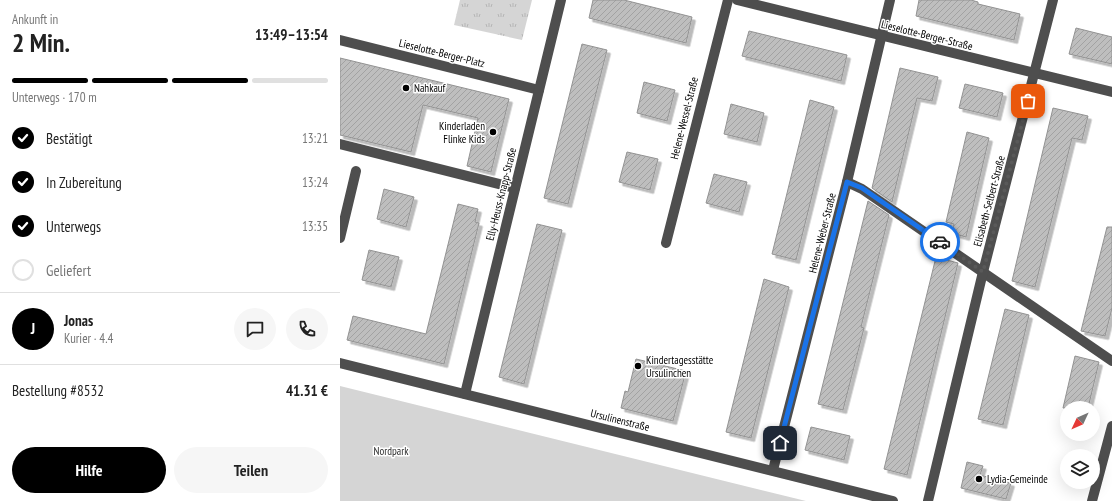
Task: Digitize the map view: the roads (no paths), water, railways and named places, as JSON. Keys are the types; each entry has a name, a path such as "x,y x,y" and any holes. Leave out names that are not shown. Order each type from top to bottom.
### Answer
{"street":[{"name":"Elly-Heuss-Knapp-Straße","path":"465,394 561,0"},
{"name":"Helene-Wessel-Straße","path":"666,242 728,0"},
{"name":"Lieselotte-Berger-Straße","path":"737,0 1112,92"},
{"name":"Helene-Weber-Straße","path":"773,470 847,182 890,0"},
{"name":"Elisabeth-Selbert-Straße","path":"928,501 983,272 1053,0"},
{"name":"Lieselotte-Berger-Platz","path":"340,40 539,90"},
{"path":"340,144 516,188"},
{"path":"340,238 356,171"},
{"path":"847,182 862,188 1112,361"},
{"name":"Ursulinenstraße","path":"340,363 893,501"},
{"path":"1092,501 1112,426"}],"place":[{"name":"Nahkauf","path":"406,88"},
{"name":"Kinderladen Flinke Kids","path":"493,132"},
{"name":"Kindertagesstätte Ursulinchen","path":"638,366"},
{"name":"Lydia-Gemeinde","path":"979,479"}],"park label":[{"name":"Nordpark","path":"391,451"}]}
